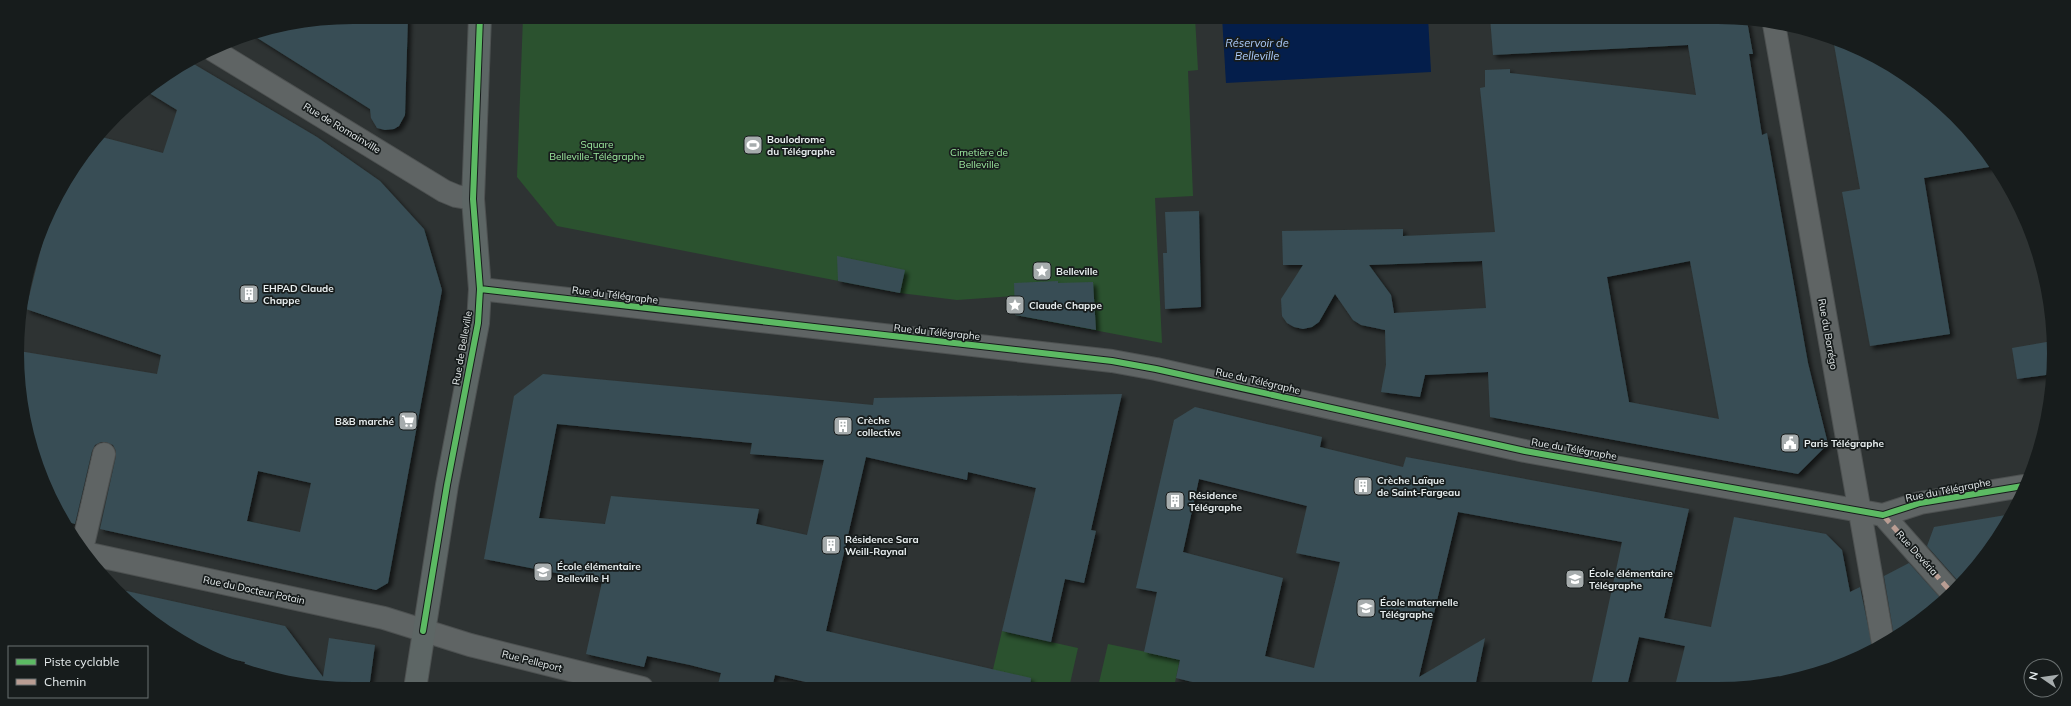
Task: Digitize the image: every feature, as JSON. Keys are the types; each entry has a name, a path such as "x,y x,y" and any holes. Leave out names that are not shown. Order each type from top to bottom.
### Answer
{"main road":[{"name":"Rue de Belleville","path":"416,682 447,485 478,323 480,289 473,199 480,24"}],"street":[{"name":"Rue du Borrégo","path":"1775,29 1859,510 1883,637"},
{"name":"Rue de Romainville","path":"218,53 444,191 456,196 473,199"},
{"name":"Rue du Télégraphe","path":"480,289 1112,361 1156,368 1526,451 1883,515 1920,503 2018,487"},
{"path":"84,542 104,454"},
{"name":"Rue Devéria","path":"1883,515 1948,589"},
{"name":"Rue du Docteur Potain","path":"94,555 384,618 423,631"},
{"name":"Rue Pelleport","path":"423,631 619,682"}],"green space":[{"path":"523,24 1195,24 1198,70 1188,71 1193,196 1155,198 1162,343 1015,315 1014,296 957,300 900,293 557,226 517,177"},
{"path":"1002,631 1078,648 1070,682 1007,682 991,678"},
{"path":"1108,644 1180,659 1175,682 1099,682"}],"water":[{"name":"Réservoir de Belleville","path":"1222,24 1428,24 1431,72 1226,83"}],"building":[{"path":"408,24 405,115 399,126 394,129 385,130 377,128 371,118 370,109 257,38 289,30 331,25"},
{"path":"1491,24 1718,24 1748,26 1753,54 1749,54 1762,135 1767,133 1808,363 1828,444 1798,474 1490,417 1488,372 1425,375 1420,397 1381,392 1386,365 1385,330 1361,325 1353,320 1335,294 1319,322 1312,327 1303,329 1294,327 1287,323 1282,316 1281,299 1303,265 1283,265 1282,231 1403,229 1403,236 1495,232 1480,88 1485,87 1485,70 1510,69 1510,73 1696,95 1688,45 1493,55","holes":["1482,261 1486,308 1394,313 1391,295 1369,265","1690,261 1719,419 1629,402 1607,277"]},
{"path":"1834,45 1864,58 1882,68 1901,79 1918,92 1951,120 1990,167 1924,178 1950,334 1870,346 1842,192 1860,189"},
{"path":"195,65 317,137 380,181 424,229 442,290 388,583 376,590 100,529 116,456 116,451 113,445 106,442 101,442 95,445 92,451 75,524 71,523 68,518 49,479 41,459 30,417 24,352 157,374 161,355 27,309 42,245 68,188 79,170 105,138 163,153 177,110 151,94 170,79","holes":["258,471 311,483 300,532 247,521"]},
{"path":"1199,211 1201,307 1165,309 1163,253 1167,253 1165,212"},
{"path":"837,256 905,270 900,293 838,281"},
{"path":"1058,281 1058,283 1093,282 1096,330 1015,315 1014,283"},
{"path":"2046,342 2046,375 2017,379 2012,348"},
{"path":"543,374 873,405 874,398 1122,394 1091,530 1096,531 1084,583 1065,579 1051,642 1002,631 1036,488 968,472 967,480 866,457 826,631 1031,678 1031,682 806,682 775,675 773,682 719,682 721,673 690,665 647,656 644,667 586,654 602,582 484,559 514,396","holes":["557,424 752,443 750,454 824,460 807,535 756,524 759,509 611,496 605,524 539,518"]},
{"path":"1195,407 1322,437 1320,447 1403,467 1406,457 1689,509 1664,618 1711,627 1734,517 1826,534 1842,550 1850,592 1860,587 1872,644 1824,665 1782,676 1740,681 1676,682 1685,646 1639,637 1628,682 1592,682 1622,542 1458,512 1419,677 1485,638 1476,682 1192,682 1176,678 1180,660 1144,652 1157,592 1136,588 1174,420","holes":["1199,479 1307,506 1296,553 1340,562 1314,668 1265,656 1283,578 1183,552"]},
{"path":"2004,515 1992,536 1957,579 1927,546 1934,527"},
{"path":"1909,563 1939,597 1893,631 1884,576"},
{"path":"125,591 285,626 323,677 329,638 375,645 370,682 331,681 289,676 247,665 245,664 245,662 227,657 188,638 170,627"}],"marked path":[{"path":"1883,515 1948,589"}],"cycle path":[{"path":"423,631 447,485 478,323 480,289 473,199 480,24"},
{"path":"480,289 1112,361 1156,369 1525,451 1883,515 1920,503 2019,487"}],"place":[{"name":"Boulodrome du Télégraphe","path":"753,145"},
{"name":"Belleville","path":"1042,271"},
{"name":"EHPAD Claude Chappe","path":"249,294"},
{"name":"Claude Chappe","path":"1015,305"},
{"name":"B&B marché","path":"408,421"},
{"name":"Crèche collective","path":"843,426"},
{"name":"Paris Télégraphe","path":"1790,443"},
{"name":"Crèche Laïque de Saint-Fargeau","path":"1363,486"},
{"name":"Résidence Télégraphe","path":"1175,501"},
{"name":"Résidence Sara Weill-Raynal","path":"831,545"},
{"name":"École élémentaire Belleville H","path":"543,572"},
{"name":"École élémentaire Télégraphe","path":"1575,579"},
{"name":"École maternelle Télégraphe","path":"1366,608"}],"park label":[{"name":"Square Belleville-Télégraphe","path":"597,150"},
{"name":"Cimetière de Belleville","path":"979,158"}]}
